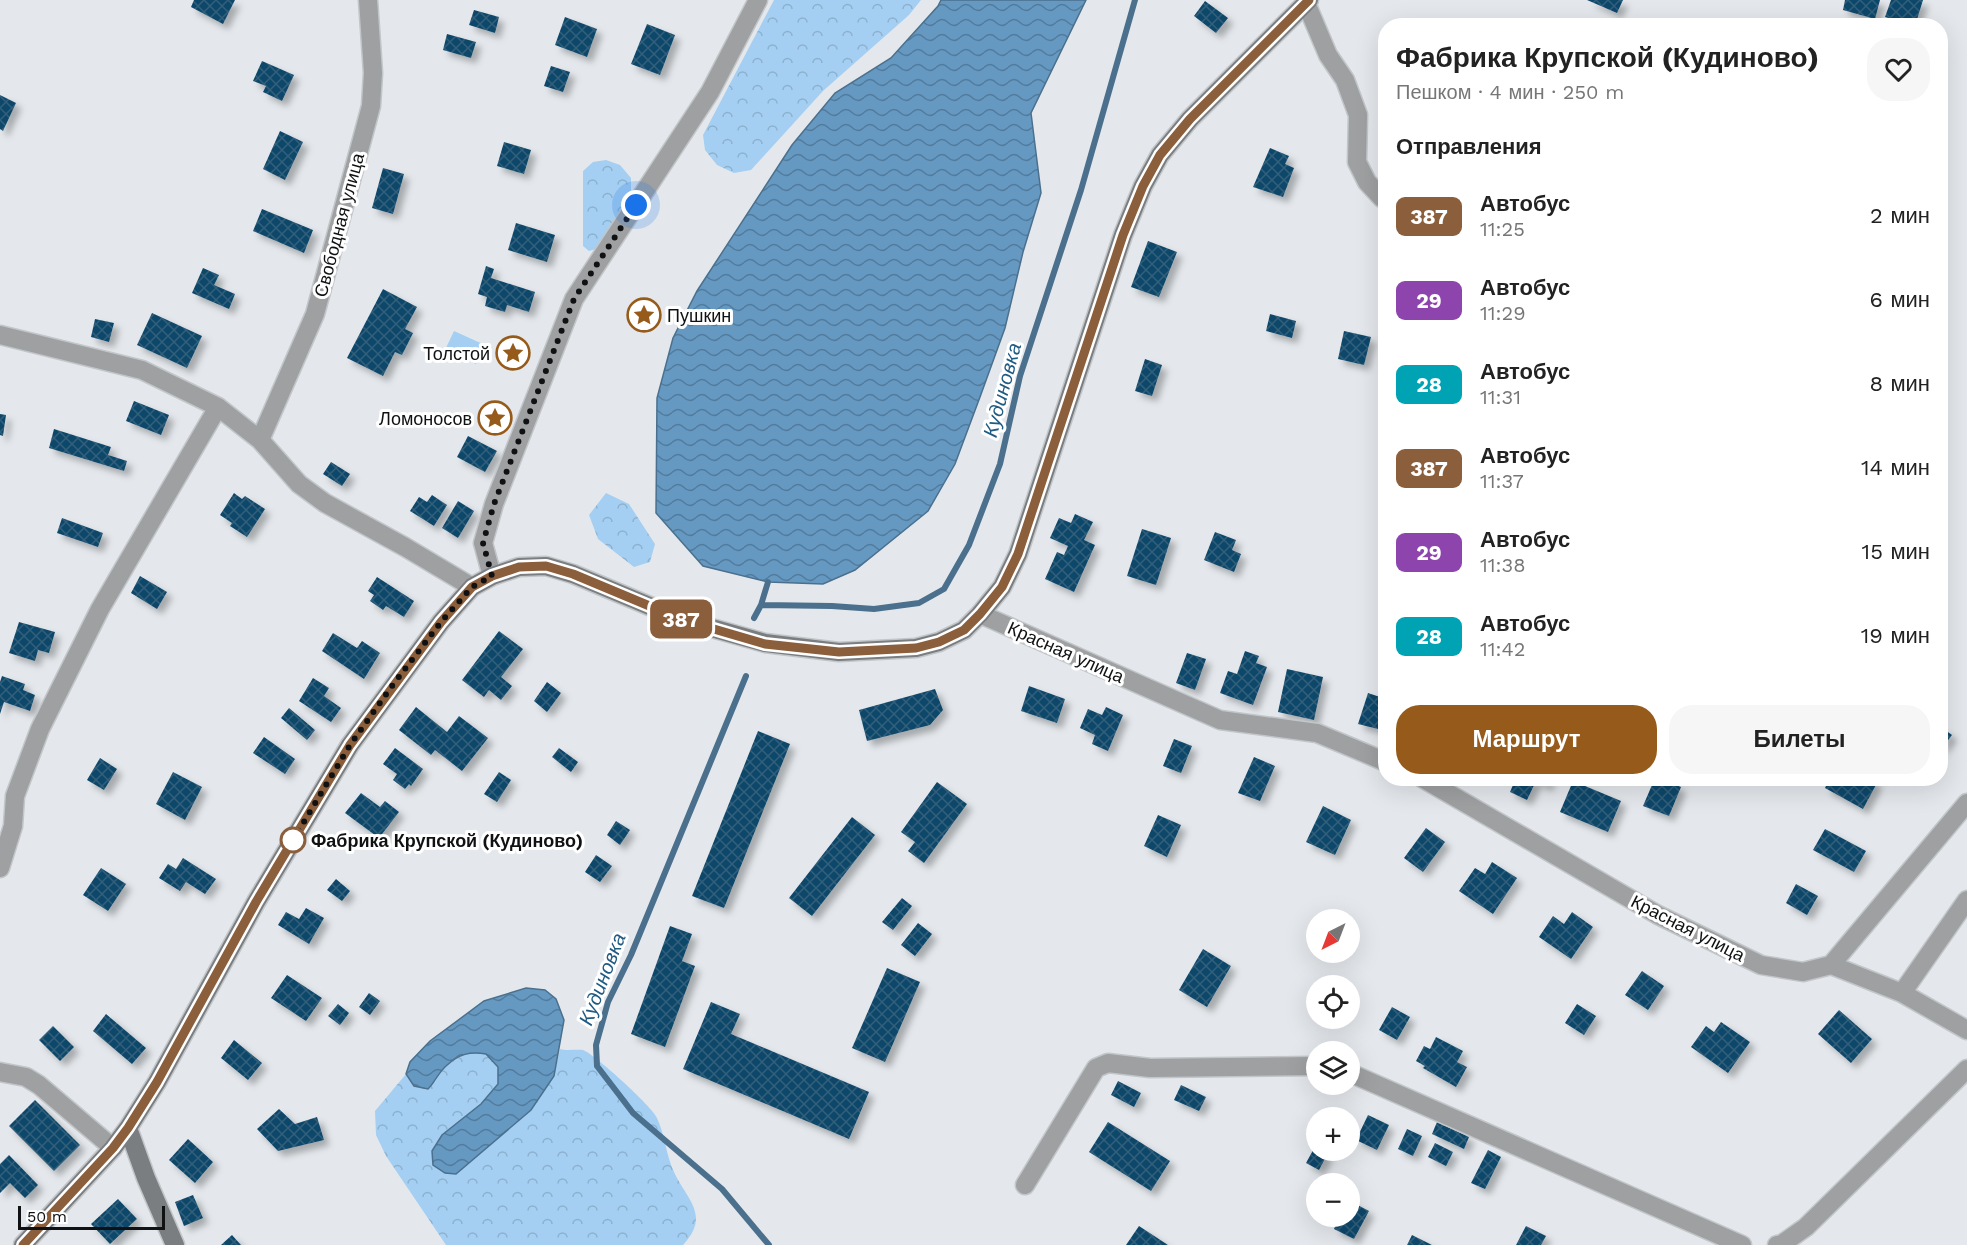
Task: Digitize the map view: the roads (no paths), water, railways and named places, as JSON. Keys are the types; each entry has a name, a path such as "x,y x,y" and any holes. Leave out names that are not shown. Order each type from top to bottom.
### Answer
{"main road":[{"path":"23,1245 113,1148 128,1128 157,1082 256,902 350,745 441,622 472,587 492,576 519,567 546,566 573,574 683,620 717,630 765,644 839,652 916,648 939,642 964,630 1002,587 1018,554 1123,235 1143,186 1160,155 1190,119 1308,1"},
{"path":"128,1128 146,1178 175,1245"}],"street":[{"name":"Свободная улица","path":"260,440 315,314 371,106 374,73 368,0"},
{"path":"492,576 483,543 494,504 574,299 710,92 758,0"},
{"path":"1308,1 1328,55 1345,80 1358,115 1357,162 1367,182 1378,194"},
{"path":"0,335 142,370 218,407 260,440 299,484 324,503 472,587"},
{"path":"0,868 13,826 15,796 40,729 100,609 218,407"},
{"name":"Красная улица","path":"980,614 1220,720 1317,733 1378,759"},
{"name":"Красная улица","path":"1436,786 1658,915 1761,965 1803,972 1831,965"},
{"path":"1967,803 1831,965 1902,993 1967,1030"},
{"path":"1902,993 1967,900"},
{"path":"1025,1185 1096,1068 1108,1063 1150,1068 1306,1066"},
{"path":"1777,1245 1806,1227 1967,1069"},
{"path":"0,1072 26,1077 39,1085 113,1148"},
{"path":"1360,1077 1742,1245"}],"water":[{"path":"941,0 1086,0 1031,113 1041,193 1023,252 1005,328 955,464 928,511 855,570 823,584 768,582 703,566 656,513 657,398 673,338 697,291 792,145 835,93 891,58"},
{"path":"526,988 545,990 556,999 564,1020 554,1076 531,1110 456,1174 445,1173 433,1165 432,1151 442,1135 481,1104 498,1084 498,1067 486,1054 465,1054 446,1066 428,1089 414,1086 406,1074 410,1062 430,1041 484,1001"}],"waterway":[{"name":"Кудиновка","path":"754,618 761,605 874,609 919,603 944,589 969,545 1000,464 1020,376 1081,190 1135,0"},
{"path":"761,605 768,582"},
{"name":"Кудиновка","path":"746,676 631,955 608,1002 596,1045 597,1066 633,1113 722,1189 769,1245"}],"place":[{"name":"Пушкин","path":"644,315"},
{"name":"Толстой","path":"513,353"},
{"name":"Ломоносов","path":"495,418"},
{"name":"Фабрика Крупской (Кудиново)","path":"293,840"}]}
